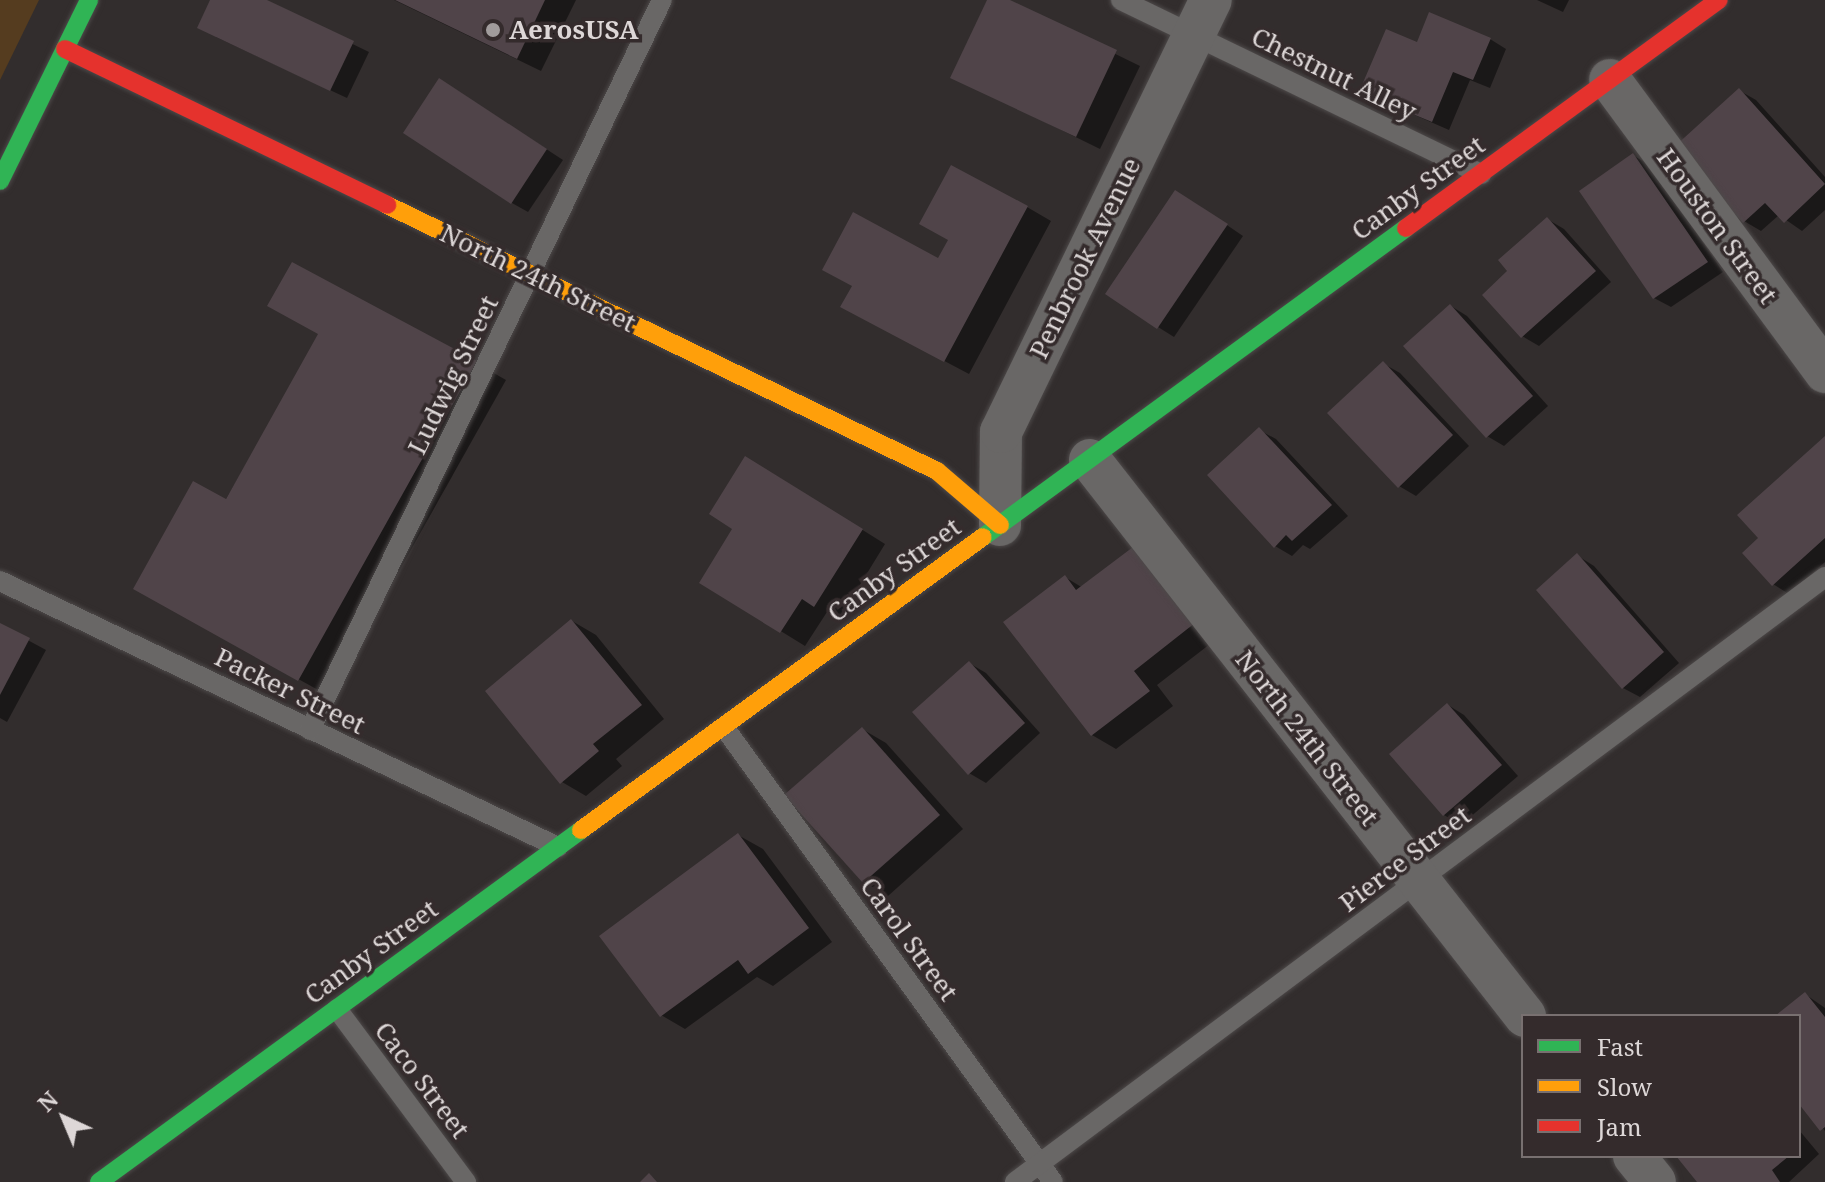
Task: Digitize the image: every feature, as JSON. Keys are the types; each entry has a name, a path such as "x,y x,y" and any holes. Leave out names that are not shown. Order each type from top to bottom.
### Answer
{"main road":[{"path":"0,181 89,0"},
{"name":"Canby Street","path":"99,1182 1719,0"},
{"name":"North 24th Street","path":"65,49 937,471 1000,525"}],"street":[{"name":"Penbrook Avenue","path":"1000,525 1001,432 1202,18"},
{"name":"Houston Street","path":"1610,80 1825,372"},
{"name":"North 24th Street","path":"1090,460 1523,1014"},
{"path":"1636,1158 1655,1182"}],"lane":[{"name":"Ludwig Street","path":"310,730 662,0"},
{"name":"Chestnut Alley","path":"1121,0 1202,18 1481,174"},
{"name":"Pierce Street","path":"1015,1182 1825,577"},
{"name":"Packer Street","path":"0,581 558,847"},
{"name":"Carol Street","path":"724,727 1053,1182"},
{"name":"Caco Street","path":"337,1009 466,1182"}],"shaded area":[{"path":"0,0 39,0 0,80"}],"building":[{"path":"210,0 267,0 354,41 330,91 197,28"},
{"name":"AerosUSA","path":"395,0 545,0 517,59"},
{"path":"987,0 1010,0 1117,50 1076,137 950,78"},
{"path":"1429,12 1491,38 1473,80 1453,72 1432,122 1359,92 1386,29 1417,42"},
{"path":"439,78 547,149 511,204 403,133"},
{"path":"1739,88 1825,184 1784,223 1765,203 1743,223 1674,147"},
{"path":"1633,153 1708,262 1653,299 1579,191"},
{"path":"951,165 1028,206 944,362 840,307 852,286 822,270 853,212 938,258 948,240 919,224"},
{"path":"1175,190 1228,224 1157,329 1105,294"},
{"path":"1547,217 1596,271 1521,338 1482,295 1507,271 1498,260"},
{"path":"292,262 477,361 298,681 133,589 193,481 226,499 318,334 267,306"},
{"path":"1450,304 1533,396 1486,438 1403,346"},
{"path":"1383,361 1453,435 1398,488 1327,413"},
{"path":"1259,427 1332,505 1292,541 1286,535 1274,548 1207,475"},
{"path":"1825,436 1825,538 1772,586 1742,553 1758,538 1737,515"},
{"path":"745,456 863,529 814,607 802,599 780,633 699,583 732,529 709,514"},
{"path":"1141,541 1200,619 1134,671 1150,691 1091,736 1003,622 1065,575 1076,590"},
{"path":"1577,553 1664,652 1622,689 1536,590"},
{"path":"571,619 642,705 593,744 599,751 560,784 485,691"},
{"path":"0,623 30,638 0,695"},
{"path":"969,661 1025,723 968,775 912,712"},
{"path":"1447,703 1502,765 1443,816 1389,754"},
{"path":"862,727 940,815 863,883 784,795"},
{"path":"738,833 809,928 748,974 738,960 660,1017 599,936"},
{"path":"1805,992 1825,1017 1825,1127 1820,1131 1801,1107 1801,1014 1778,1014"},
{"path":"1678,1158 1787,1158 1772,1170 1780,1182 1697,1182"},
{"path":"649,1173 657,1182 640,1182"}],"traffic: fast":[{"path":"0,181 89,0"},
{"path":"983,537 1406,228"},
{"path":"99,1182 581,830"}],"traffic: slow":[{"path":"387,205 937,471 1000,525"},
{"path":"581,830 983,537"}],"traffic: jam":[{"path":"1406,228 1719,0"},
{"path":"65,49 387,205"}],"place":[{"name":"AerosUSA","path":"493,30"}]}
